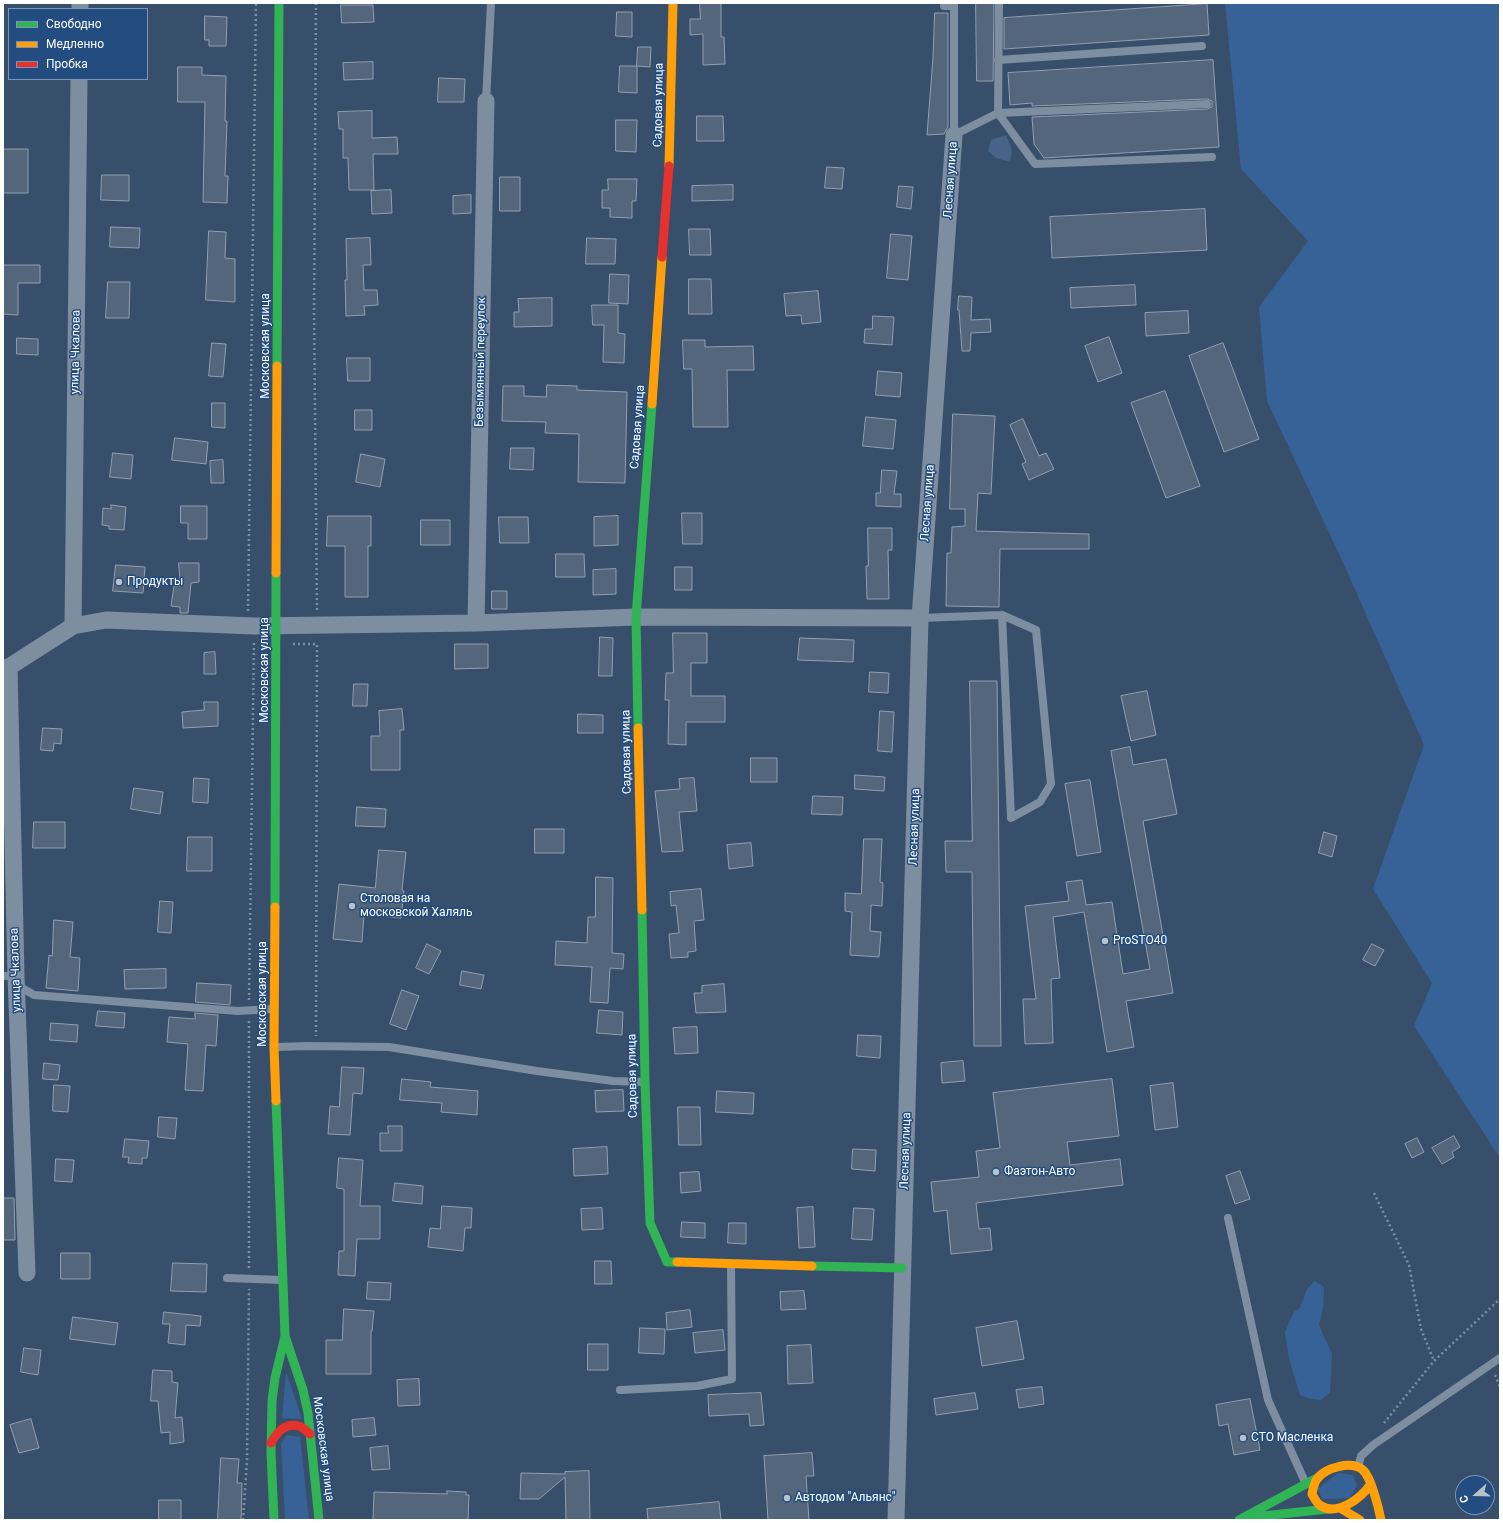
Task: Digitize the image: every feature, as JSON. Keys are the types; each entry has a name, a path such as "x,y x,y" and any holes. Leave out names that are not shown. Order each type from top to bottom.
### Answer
{"main road":[{"name":"Московская улица","path":"274,1520 271,1443 275,1383 285,1336 274,1047 279,3"},
{"name":"Садовая улица","path":"673,3 670,152 636,617 645,1082 650,1223 667,1262 902,1268"},
{"name":"Московская улица","path":"285,1336 303,1390 310,1434 319,1520"},
{"path":"271,1443 277,1432 288,1426 300,1426 310,1434"},
{"path":"1241,1519 1336,1467 1345,1465 1362,1470 1370,1485 1380,1512 1381,1520"},
{"path":"1317,1478 1312,1494 1317,1503 1328,1509"},
{"path":"1241,1519 1340,1508 1360,1497 1370,1485"},
{"path":"1340,1508 1360,1520"}],"street":[{"name":"улица Чкалова","path":"73,626 79,80"},
{"name":"Безымянный переулок","path":"476,623 486,101"},
{"name":"Лесная улица","path":"896,1520 920,618 954,135"},
{"path":"6,667 73,626 106,620 254,634 277,625 476,623 636,617 920,618"},
{"name":"улица Чкалова","path":"6,667 12,979 27,1273"}],"lane":[{"path":"486,101 491,3"},
{"path":"999,3 998,114 1035,164 1212,157"},
{"path":"944,6 954,4 954,135 998,114 1207,104"},
{"path":"998,60 1202,46"},
{"path":"920,618 1002,615 1036,630 1051,784 1040,802 1011,818 1002,615"},
{"path":"12,979 34,995 238,1011 274,1009"},
{"path":"274,1047 389,1047 560,1074 613,1081 645,1082"},
{"path":"1228,1218 1268,1400 1306,1484"},
{"path":"620,1390 698,1386 732,1379 730,1264"},
{"path":"227,1278 283,1280"},
{"path":"1357,1468 1361,1456 1373,1445 1500,1358"}],"path":[{"path":"243,1520 247,1461 249,1279 249,1010 254,634 248,611 256,3"},
{"path":"316,3 314,313 317,625 316,1046"},
{"path":"254,634 277,643 317,644"},
{"path":"1374,1192 1409,1265 1421,1329 1434,1361"},
{"path":"1373,1445 1372,1438 1434,1361 1500,1299"}],"shaded area":[{"path":"1225,3 1500,3 1500,1158 1414,1026 1432,983 1373,889 1424,745 1341,558 1267,401 1259,307 1308,241 1241,169"},
{"path":"1006,135 1012,150 1010,162 996,158 988,151 991,140"},
{"path":"1315,1281 1324,1287 1323,1308 1319,1325 1332,1354 1330,1393 1321,1400 1311,1399 1300,1395 1289,1359 1285,1332 1294,1312 1300,1308 1307,1289"},
{"path":"286,1372 302,1419 282,1418"},
{"path":"287,1435 300,1437 309,1520 285,1520 281,1443"},
{"path":"1338,1473 1353,1475 1357,1485 1350,1498 1322,1499 1318,1489"}],"building":[{"path":"700,3 721,3 721,37 724,37 725,64 703,65 703,34 690,35 690,19 700,19"},
{"path":"976,3 994,3 993,81 977,81"},
{"path":"1207,4 1209,35 1004,49 1004,18"},
{"path":"341,5 373,5 374,22 342,23"},
{"path":"617,12 632,12 632,37 616,36"},
{"path":"935,13 948,13 948,127 944,134 927,135 933,58"},
{"path":"205,16 227,17 226,46 209,46 209,40 205,40"},
{"path":"638,47 651,47 650,67 637,66"},
{"path":"1213,60 1219,147 1044,158 1034,144 1032,117 1207,109 1212,107 1212,101 1207,99 1032,106 1032,103 1010,105 1008,73"},
{"path":"373,62 373,79 344,80 343,63"},
{"path":"620,66 637,66 637,93 619,92"},
{"path":"178,67 202,67 202,75 226,76 225,121 227,121 225,176 228,176 227,203 203,202 205,102 178,102"},
{"path":"439,78 465,79 464,102 438,102"},
{"path":"372,111 372,138 397,137 398,154 373,154 374,190 349,190 348,158 343,158 343,129 339,129 338,112"},
{"path":"697,116 723,116 724,141 697,141"},
{"path":"616,120 637,120 636,152 616,151"},
{"path":"3,149 28,149 28,193 3,193"},
{"path":"827,167 844,168 842,189 825,188"},
{"path":"102,175 129,175 129,201 101,200"},
{"path":"500,177 520,177 520,211 500,211"},
{"path":"608,179 637,179 636,201 632,201 632,218 610,217 610,208 602,208 602,190 608,190"},
{"path":"733,185 733,200 692,201 692,186"},
{"path":"899,186 913,187 911,209 897,207"},
{"path":"391,190 392,213 372,214 371,191"},
{"path":"471,195 471,213 453,214 453,196"},
{"path":"1205,209 1207,250 1052,258 1050,217"},
{"path":"111,227 140,228 139,248 110,247"},
{"path":"689,229 710,229 711,255 690,255"},
{"path":"209,231 226,232 225,258 235,259 235,302 206,300"},
{"path":"891,234 912,236 908,280 887,278"},
{"path":"370,238 371,265 363,265 364,290 377,290 378,305 364,306 365,315 346,316 346,239"},
{"path":"587,238 616,239 615,264 586,264"},
{"path":"3,265 40,265 40,283 18,283 18,315 3,314"},
{"path":"610,274 629,275 628,304 609,303"},
{"path":"689,279 711,279 712,314 689,314"},
{"path":"108,282 130,282 129,318 106,318"},
{"path":"1135,285 1136,305 1071,308 1070,288"},
{"path":"818,291 821,322 802,324 801,315 786,316 784,294"},
{"path":"959,296 972,297 971,320 990,319 991,332 971,333 970,351 962,351 958,310"},
{"path":"552,298 552,326 514,327 514,312 519,312 518,299"},
{"path":"592,305 618,305 618,333 625,334 624,363 603,362 604,325 593,325"},
{"path":"1188,311 1189,333 1146,336 1145,313"},
{"path":"873,316 894,317 892,345 864,343 865,329 872,329"},
{"path":"1109,337 1122,373 1098,382 1085,346"},
{"path":"17,338 38,339 38,355 17,354"},
{"path":"683,340 705,340 705,347 753,346 754,370 727,370 728,427 693,427 692,369 684,369"},
{"path":"212,343 226,344 223,377 209,376"},
{"path":"1223,343 1259,439 1224,452 1189,356"},
{"path":"347,358 370,358 370,381 348,381"},
{"path":"878,371 902,373 900,397 876,395"},
{"path":"547,385 577,386 577,390 627,392 625,483 578,482 579,434 545,433 546,422 502,421 503,386 524,386 524,396 546,397"},
{"path":"1165,391 1200,486 1166,498 1131,403"},
{"path":"212,403 225,403 225,428 212,427"},
{"path":"355,410 372,410 372,430 355,430"},
{"path":"953,414 995,416 991,494 978,493 976,531 1089,534 1089,549 1000,549 999,607 946,606 947,553 951,553 952,527 965,526 965,509 950,509"},
{"path":"866,417 896,420 893,449 863,446"},
{"path":"1023,419 1039,456 1046,453 1054,469 1029,480 1022,464 1026,462 1010,425"},
{"path":"175,438 208,442 206,464 172,460"},
{"path":"511,448 534,448 533,470 510,469"},
{"path":"113,453 133,455 131,479 110,477"},
{"path":"361,454 385,459 380,487 356,482"},
{"path":"223,460 224,483 211,483 210,461"},
{"path":"882,470 897,471 894,494 901,494 901,507 876,506 876,493 880,493"},
{"path":"111,505 126,507 124,530 109,529 109,526 102,525 103,508 111,509"},
{"path":"181,506 207,506 207,539 188,539 188,523 181,523"},
{"path":"682,513 702,513 702,544 683,544"},
{"path":"328,516 371,516 371,546 368,546 368,597 345,597 345,546 327,546"},
{"path":"618,516 618,545 594,546 594,517"},
{"path":"499,517 528,517 529,543 500,543"},
{"path":"421,520 450,520 450,545 421,545"},
{"path":"868,528 892,528 892,550 888,550 889,599 867,599 866,566 868,566"},
{"path":"556,554 584,554 585,577 556,577"},
{"path":"179,563 199,563 199,582 191,583 188,613 180,613 180,607 171,606 174,586 180,586"},
{"path":"116,565 145,567 143,593 113,591"},
{"path":"675,567 692,567 692,590 675,590"},
{"path":"616,569 616,594 593,595 593,570"},
{"path":"492,591 507,591 507,609 492,609"},
{"path":"673,633 707,633 707,663 691,663 691,696 725,696 725,722 686,722 686,745 668,744 669,700 665,700 666,673 673,673"},
{"path":"600,637 613,638 612,676 599,676"},
{"path":"800,638 854,640 853,662 798,660"},
{"path":"455,644 488,644 488,668 455,669"},
{"path":"215,652 216,674 204,674 204,653"},
{"path":"870,672 889,673 888,693 869,692"},
{"path":"970,681 997,681 1001,1046 974,1046 972,872 946,872 945,841 972,841"},
{"path":"354,684 368,684 367,706 353,706"},
{"path":"1147,691 1156,735 1131,741 1121,696"},
{"path":"204,702 218,702 218,726 183,728 182,712 204,710"},
{"path":"402,709 404,730 400,730 400,770 371,770 371,736 380,736 379,711"},
{"path":"880,711 894,712 892,752 878,751"},
{"path":"578,714 603,715 603,733 578,733"},
{"path":"43,728 62,729 61,744 54,743 53,751 41,750"},
{"path":"1130,747 1133,765 1166,759 1177,814 1143,821 1173,993 1126,1001 1134,1047 1107,1052 1084,912 1053,917 1060,978 1051,979 1053,1043 1025,1044 1023,999 1036,999 1025,906 1069,901 1066,882 1082,880 1086,905 1112,902 1123,974 1150,969 1111,751"},
{"path":"751,758 777,758 777,782 751,782"},
{"path":"855,775 885,777 884,791 855,789"},
{"path":"194,778 209,779 208,803 193,802"},
{"path":"694,778 697,811 679,812 683,851 662,852 655,791 680,789 679,779"},
{"path":"1090,780 1101,852 1077,856 1065,784"},
{"path":"134,788 163,792 160,814 131,809"},
{"path":"813,796 843,797 842,815 812,814"},
{"path":"357,807 386,809 385,827 356,826"},
{"path":"34,822 65,822 65,848 33,848"},
{"path":"535,829 564,829 564,853 535,853"},
{"path":"1324,832 1337,836 1332,857 1319,853"},
{"path":"188,837 212,837 212,871 187,871"},
{"path":"864,839 882,839 880,882 883,883 882,906 871,905 870,931 881,932 879,957 850,955 852,912 845,911 845,893 861,894"},
{"path":"751,843 753,866 729,869 727,845"},
{"path":"379,850 406,852 401,918 364,914 362,942 333,939 339,884 375,888"},
{"path":"596,877 613,878 612,953 624,954 623,969 610,968 608,1003 590,1002 592,967 555,965 556,941 587,943 588,917 595,917"},
{"path":"701,889 704,920 694,921 696,951 688,952 688,957 671,958 669,934 679,933 676,905 671,906 670,892"},
{"path":"160,901 173,902 171,933 158,932"},
{"path":"54,920 73,922 70,957 80,958 78,991 46,988 49,955 52,956"},
{"path":"427,944 441,951 429,974 416,968"},
{"path":"1372,944 1384,950 1375,966 1363,960"},
{"path":"166,969 166,988 125,989 124,970"},
{"path":"462,971 484,975 481,989 460,985"},
{"path":"197,983 231,985 230,1005 196,1002"},
{"path":"724,984 726,1012 696,1013 694,993 702,993 702,986"},
{"path":"402,990 419,996 406,1030 390,1024"},
{"path":"599,1010 623,1012 622,1035 597,1033"},
{"path":"98,1011 125,1013 124,1028 96,1026"},
{"path":"195,1013 218,1015 216,1046 206,1045 203,1091 185,1090 188,1044 167,1042 169,1017 195,1019"},
{"path":"51,1023 78,1025 77,1042 50,1040"},
{"path":"697,1027 698,1053 675,1054 673,1028"},
{"path":"858,1035 881,1036 880,1058 857,1056"},
{"path":"963,1061 965,1081 942,1083 941,1063"},
{"path":"44,1063 60,1065 58,1080 43,1079"},
{"path":"342,1067 364,1068 362,1094 353,1093 350,1135 328,1134 330,1106 339,1107"},
{"path":"402,1079 431,1082 430,1087 478,1091 477,1115 441,1112 442,1103 400,1100"},
{"path":"1112,1079 1119,1136 1067,1142 1070,1165 1120,1159 1123,1185 976,1203 979,1229 990,1228 992,1250 951,1254 947,1210 934,1212 931,1182 979,1177 976,1151 1000,1148 993,1093"},
{"path":"1173,1083 1178,1127 1155,1130 1150,1086"},
{"path":"54,1085 70,1086 68,1112 53,1111"},
{"path":"623,1090 624,1111 596,1112 595,1091"},
{"path":"717,1091 754,1093 753,1114 716,1112"},
{"path":"678,1107 700,1107 701,1145 679,1145"},
{"path":"159,1117 177,1118 175,1139 158,1137"},
{"path":"388,1126 402,1126 402,1151 380,1151 380,1133 388,1133"},
{"path":"1454,1136 1460,1147 1452,1152 1454,1157 1442,1164 1432,1148"},
{"path":"1417,1138 1424,1152 1412,1158 1405,1144"},
{"path":"125,1139 149,1141 147,1158 142,1158 142,1164 128,1163 129,1157 123,1157"},
{"path":"607,1147 608,1174 574,1176 573,1149"},
{"path":"853,1149 876,1150 875,1171 852,1169"},
{"path":"339,1158 363,1160 360,1206 380,1206 380,1239 357,1239 355,1276 338,1275 339,1251 344,1251 344,1189 337,1188"},
{"path":"56,1159 74,1160 72,1182 55,1181"},
{"path":"1240,1171 1250,1199 1235,1204 1226,1176"},
{"path":"699,1172 701,1191 681,1193 680,1173"},
{"path":"395,1183 423,1186 422,1204 393,1201"},
{"path":"3,1198 14,1198 15,1240 3,1240"},
{"path":"442,1206 472,1208 471,1228 465,1228 463,1251 428,1247 430,1228 440,1229"},
{"path":"813,1207 815,1247 799,1248 797,1208"},
{"path":"602,1208 603,1229 582,1230 581,1209"},
{"path":"854,1208 874,1209 872,1240 852,1239"},
{"path":"682,1222 705,1223 705,1238 681,1237"},
{"path":"729,1223 746,1223 746,1244 728,1243"},
{"path":"61,1253 90,1253 90,1279 61,1279"},
{"path":"595,1261 611,1261 612,1284 595,1284"},
{"path":"173,1263 207,1264 206,1292 171,1291"},
{"path":"368,1282 391,1283 390,1300 367,1299"},
{"path":"804,1291 806,1309 781,1310 780,1292"},
{"path":"344,1309 374,1311 371,1331 371,1374 326,1374 326,1340 342,1340"},
{"path":"690,1310 692,1327 667,1330 666,1313"},
{"path":"164,1312 201,1316 200,1326 186,1325 185,1345 168,1343 170,1324 163,1324"},
{"path":"73,1317 118,1323 115,1345 70,1339"},
{"path":"1017,1321 1024,1359 982,1366 976,1328"},
{"path":"640,1328 665,1329 664,1354 639,1353"},
{"path":"723,1330 725,1350 695,1353 693,1333"},
{"path":"588,1344 608,1344 608,1370 588,1370"},
{"path":"811,1345 813,1383 788,1384 787,1346"},
{"path":"24,1348 41,1350 38,1375 21,1372"},
{"path":"153,1370 172,1371 172,1382 178,1383 175,1418 182,1417 184,1442 170,1444 170,1432 161,1433 158,1401 151,1401"},
{"path":"419,1379 420,1405 398,1406 397,1380"},
{"path":"1042,1387 1044,1404 1019,1408 1016,1390"},
{"path":"761,1393 764,1425 750,1426 749,1414 709,1416 708,1395"},
{"path":"975,1393 978,1409 936,1415 934,1399"},
{"path":"1250,1399 1260,1450 1234,1455 1228,1424 1219,1426 1216,1405"},
{"path":"374,1418 376,1435 353,1437 352,1420"},
{"path":"31,1419 39,1448 19,1453 10,1425"},
{"path":"388,1446 390,1469 372,1470 370,1448"},
{"name":"Автодом \"Альянс\"","path":"812,1453 814,1476 806,1476 809,1520 768,1520 764,1456"},
{"path":"221,1458 239,1459 237,1483 242,1483 241,1520 218,1520"},
{"path":"589,1471 590,1520 566,1520 565,1477 539,1499 520,1499 521,1473 565,1474 565,1472"},
{"path":"447,1491 466,1492 466,1495 469,1495 468,1520 373,1520 374,1492 447,1494"},
{"path":"159,1500 181,1500 181,1520 159,1520"},
{"path":"719,1502 721,1520 648,1520 647,1509"}],"traffic: fast":[{"path":"277,366 279,3"},
{"path":"638,728 636,617 652,404"},
{"path":"275,907 276,573"},
{"path":"642,910 645,1082 650,1223 667,1262 677,1262"},
{"path":"274,1520 271,1452 272,1401 275,1378 285,1336 276,1101"},
{"path":"812,1266 902,1268"},
{"path":"285,1336 303,1390 308,1413 319,1520"},
{"path":"1239,1520 1317,1478"},
{"path":"1253,1517 1328,1509"}],"traffic: slow":[{"path":"669,166 673,3"},
{"path":"652,404 662,257"},
{"path":"276,573 277,366"},
{"path":"638,728 642,910"},
{"path":"275,907 274,1047 276,1101"},
{"path":"677,1262 812,1266"},
{"path":"1370,1485 1355,1500 1335,1509 1328,1509 1321,1506 1312,1494 1316,1481 1326,1472 1338,1467 1358,1467 1363,1470 1369,1479 1377,1501 1381,1520"},
{"path":"1340,1508 1360,1520"}],"traffic: jam":[{"path":"662,257 669,166"},
{"path":"271,1443 282,1429 290,1425 303,1428 310,1434"}],"place":[{"name":"Продукты","path":"119,582"},
{"name":"Столовая на московской Халяль","path":"352,906"},
{"name":"ProSTO40","path":"1105,941"},
{"name":"Фаэтон-Авто","path":"996,1172"},
{"name":"СТО Масленка","path":"1243,1438"},
{"name":"Автодом \"Альянс\"","path":"787,1498"}]}
